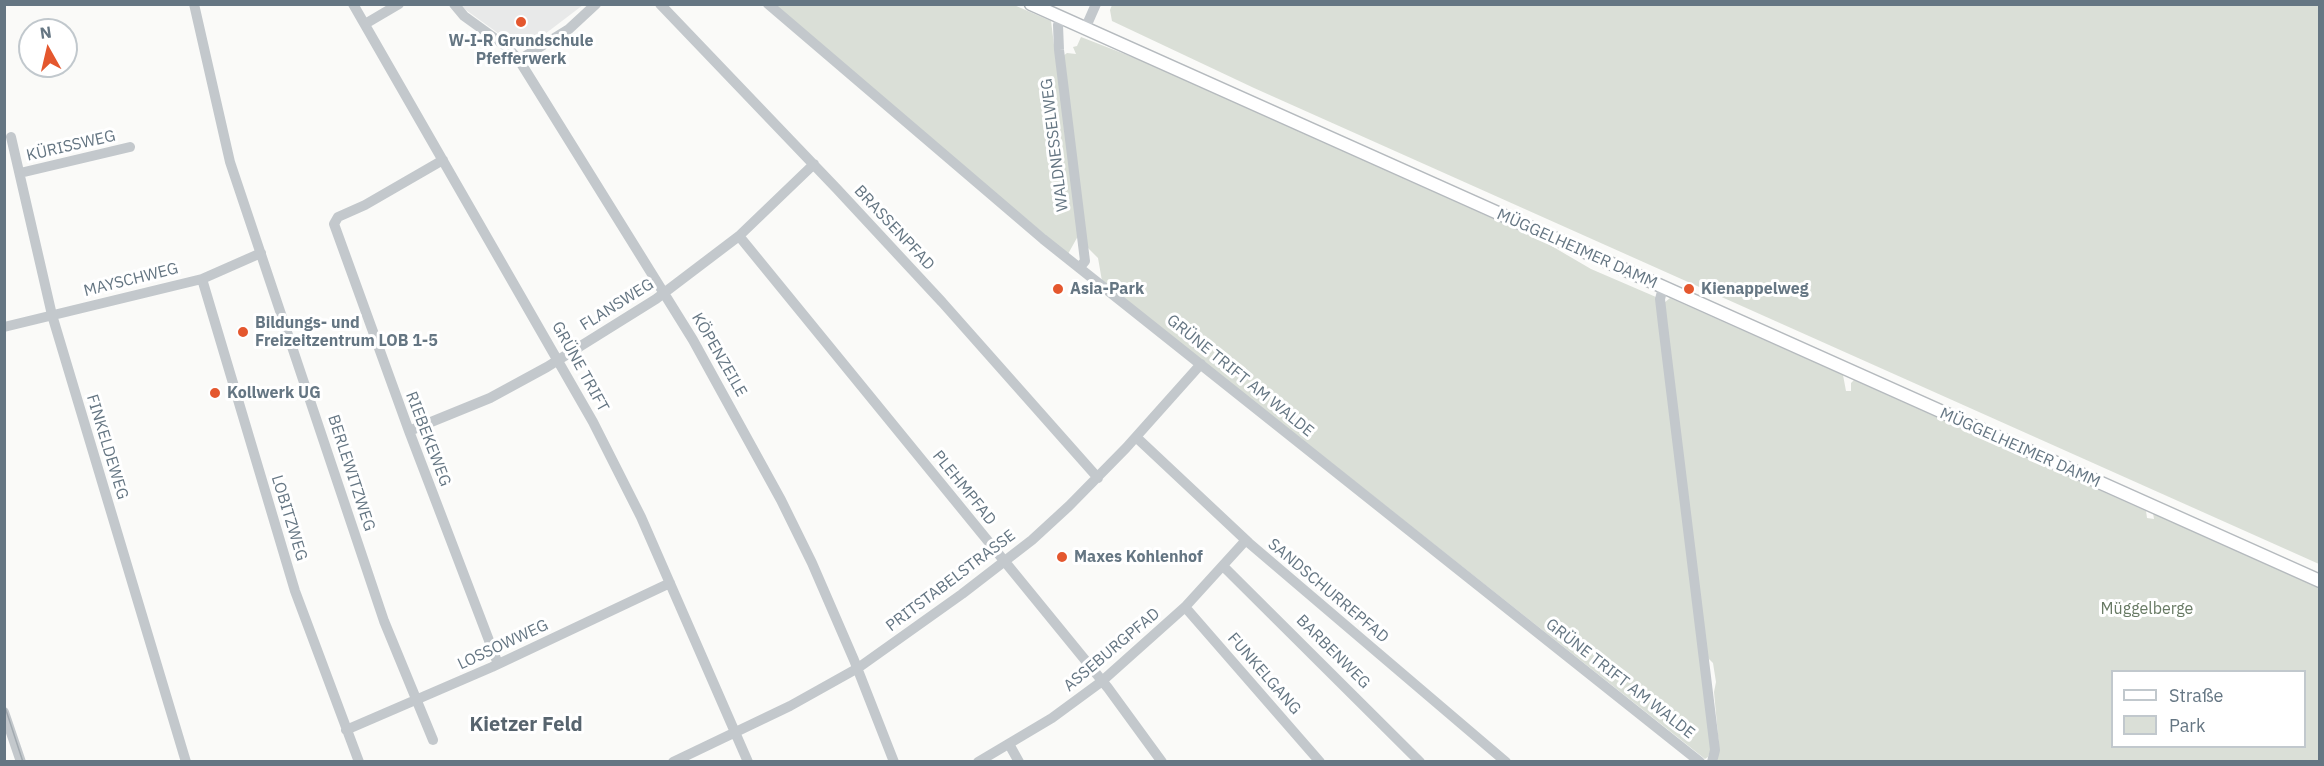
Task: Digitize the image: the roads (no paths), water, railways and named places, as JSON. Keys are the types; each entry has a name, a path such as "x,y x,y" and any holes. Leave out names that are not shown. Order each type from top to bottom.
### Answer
{"main road":[{"name":"MÜGGELHEIMER DAMM","path":"1031,4 2319,581"}],"street":[{"name":"BERLEWITZWEG","path":"194,4 228,153 384,621 433,740"},
{"name":"GRÜNE TRIFT","path":"353,4 559,359 624,482 748,762"},
{"path":"365,24 399,4"},
{"name":"KÖPENZEILE","path":"454,4 464,16 507,48 519,60 665,293 732,407 781,499 816,572 858,668 894,762"},
{"path":"519,60 569,29 596,4"},
{"name":"BRASSENPFAD","path":"660,4 814,164 942,302 1098,478"},
{"name":"GRÜNE TRIFT AM WALDE","path":"768,4 1043,239 1700,762"},
{"path":"1085,29 1096,4"},
{"name":"WALDNESSELWEG","path":"1061,18 1058,25 1059,50 1084,261 1080,267"},
{"name":"FINKELDEWEG","path":"11,137 52,315 186,762"},
{"name":"KÜRISSWEG","path":"20,173 130,147"},
{"name":"RIEBEKEWEG","path":"443,160 338,218 334,224 409,431 498,664"},
{"name":"FLANSWEG","path":"409,431 490,398 613,327 665,293 739,236 814,164"},
{"name":"PLEHMPFAD","path":"739,236 1101,682 1162,762"},
{"name":"MAYSCHWEG","path":"4,327 202,279 261,253"},
{"name":"LOBITZWEG","path":"202,279 295,591 359,762"},
{"path":"1663,288 1660,299 1715,750 1712,762"},
{"name":"PRITSTABELSTRASSE","path":"673,762 797,703 858,668 926,621 1004,562 1055,519 1098,478 1201,364"},
{"name":"SANDSCHURREPFAD","path":"1136,437 1246,540 1506,762"},
{"name":"ASSEBURGPFAD","path":"978,762 1052,718 1101,682 1185,607 1246,540"},
{"name":"BARBENWEG","path":"1223,566 1420,762"},
{"name":"LOSSOWWEG","path":"346,730 498,664 670,583"},
{"name":"FUNKELGANG","path":"1185,607 1320,762"},
{"path":"4,712 21,762"},
{"path":"1009,744 1019,762"}],"tram line":[{"path":"4,704 23,762"}],"place":[{"name":"W-I-R Grundschule Pfefferwerk","path":"521,22"},
{"name":"Asia-Park","path":"1058,289"},
{"name":"Kienappelweg","path":"1689,289"},
{"name":"Bildungs- und Freizeitzentrum LOB 1-5","path":"243,332"},
{"name":"Kollwerk UG","path":"215,393"},
{"name":"Maxes Kohlenhof","path":"1062,557"}],"district":[{"name":"Kietzer Feld","path":"526,725"}],"park label":[{"name":"Müggelberge","path":"2147,609"}]}
